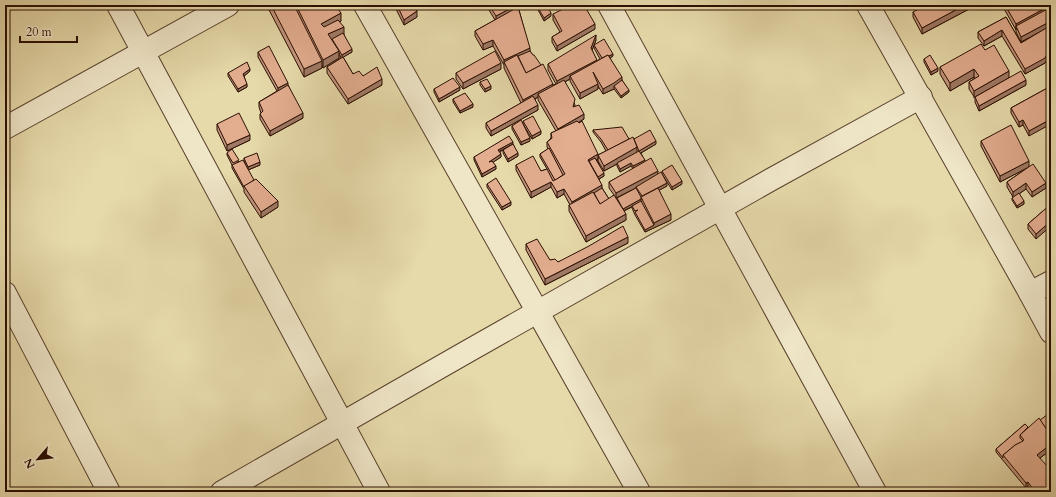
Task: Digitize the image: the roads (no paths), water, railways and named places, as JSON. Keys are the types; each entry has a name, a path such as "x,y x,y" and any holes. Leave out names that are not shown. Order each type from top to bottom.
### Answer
{"street":[{"path":"118,5 379,492"},
{"path":"5,128 228,5"},
{"path":"365,5 639,492"},
{"path":"609,5 875,492"},
{"path":"868,5 921,97 1051,332"},
{"path":"222,492 537,312 921,97"},
{"path":"1030,293 1051,282"},
{"path":"5,293 109,492"}]}
